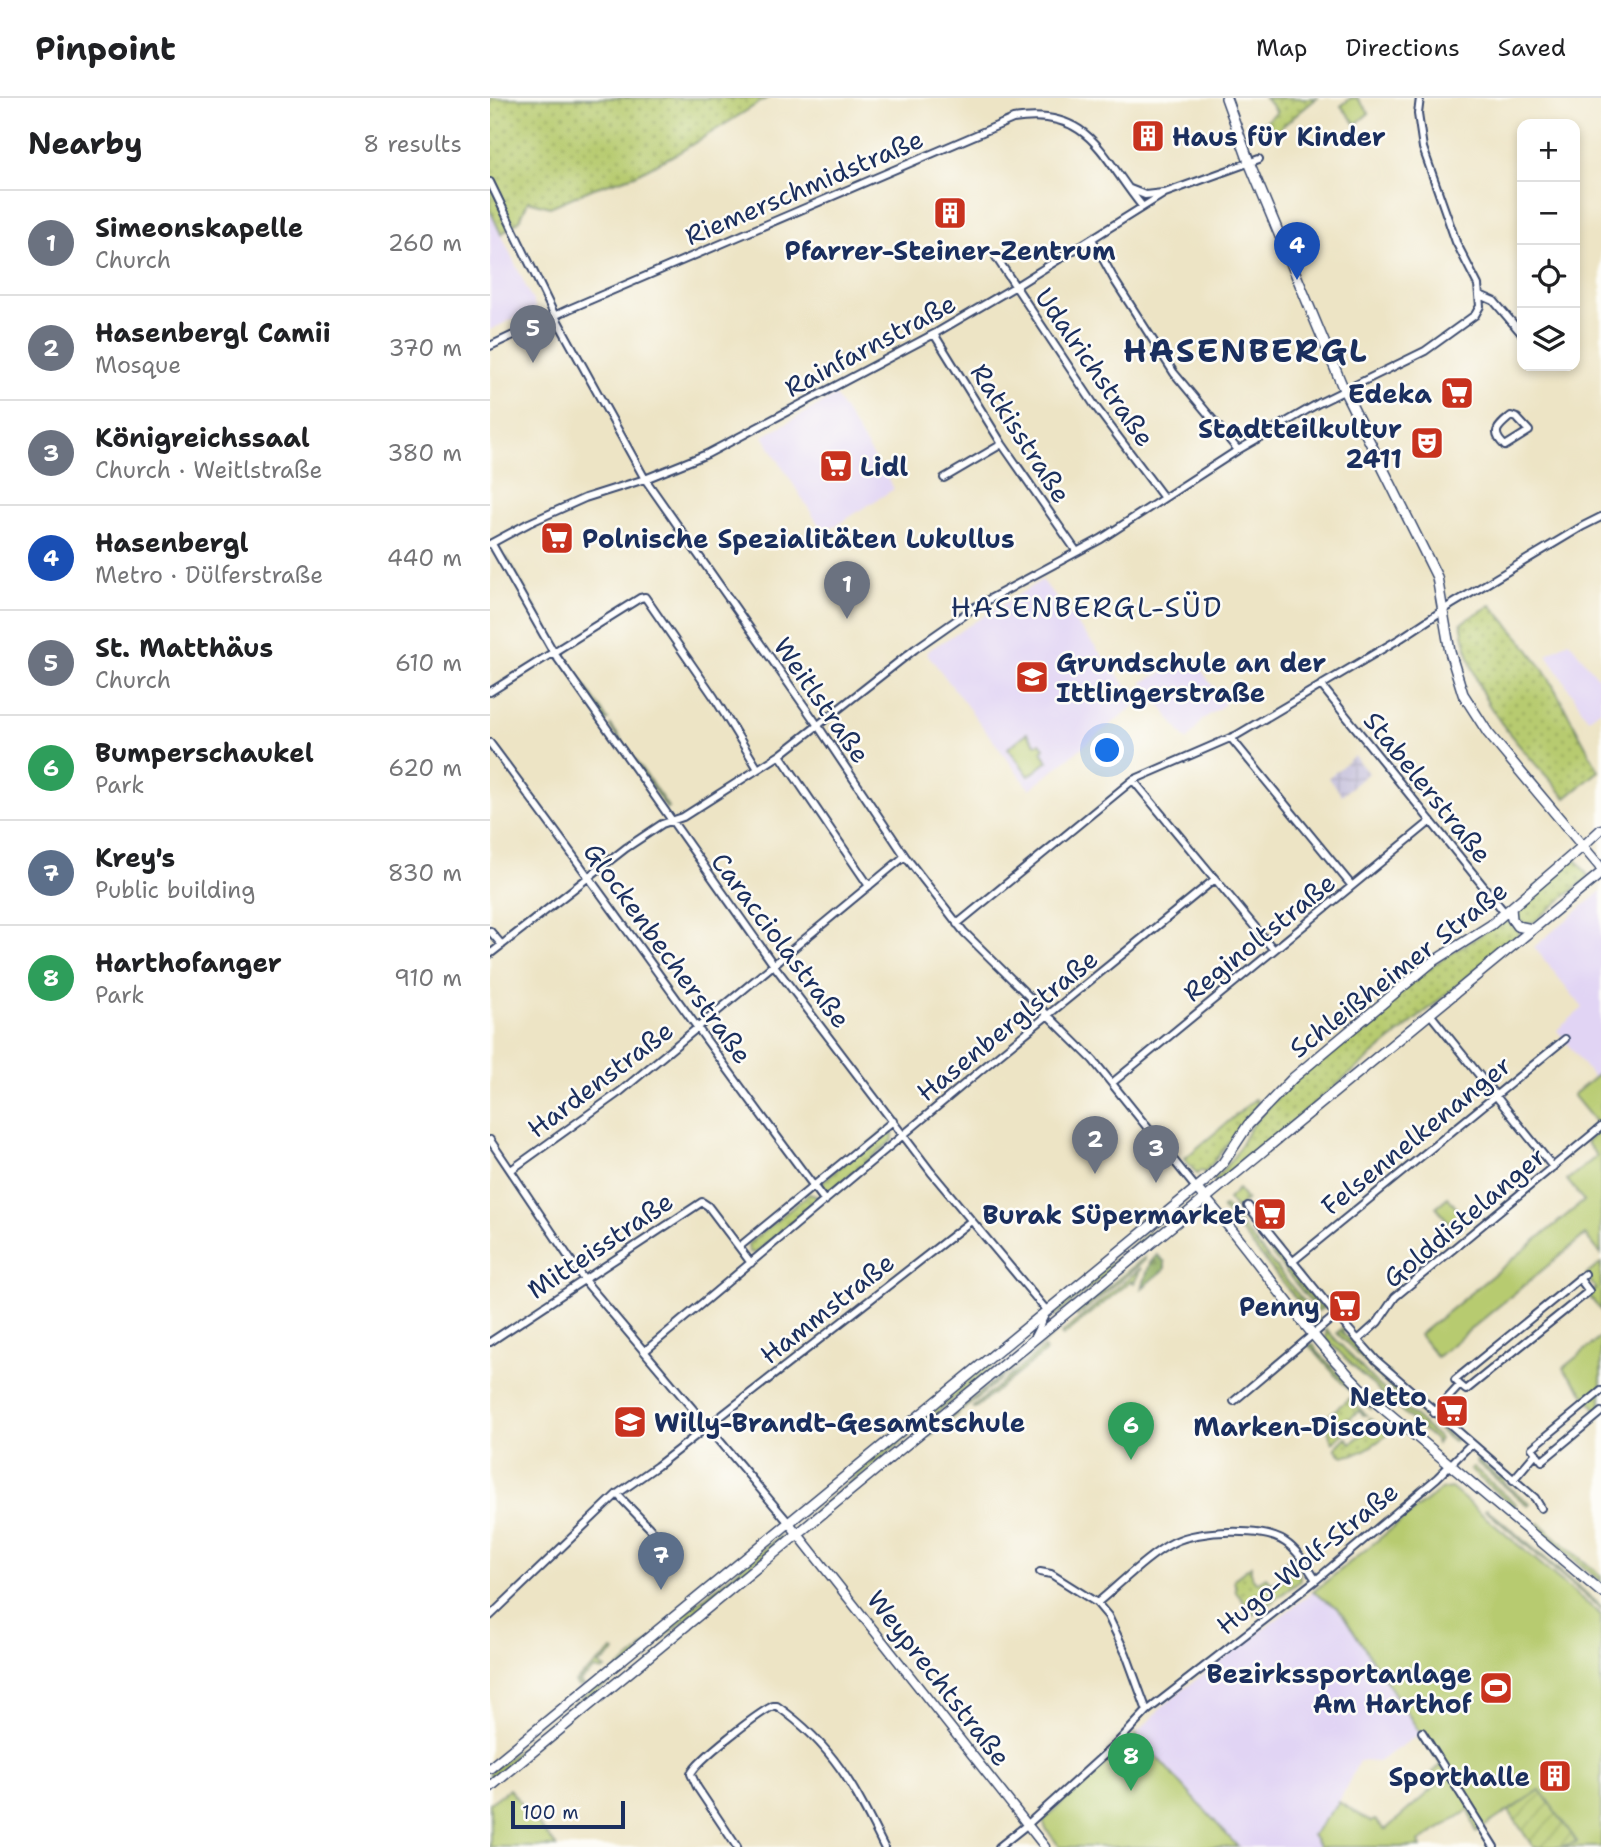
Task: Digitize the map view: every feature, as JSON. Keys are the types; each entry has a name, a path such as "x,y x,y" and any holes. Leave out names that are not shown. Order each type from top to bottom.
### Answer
{"main road":[{"path":"1226,98 1254,160 1344,390 1437,577 1455,674 1468,705 1601,871"},
{"name":"Schleißheimer Straße","path":"490,1768 1196,1188 1223,1163 1248,1125 1293,1078 1431,963 1508,911 1583,846"},
{"name":"Schleißheimer Straße","path":"490,1787 1601,871"},
{"path":"1508,911 1517,926 1532,929"},
{"path":"1196,1188 1313,1335 1368,1394 1601,1592"},
{"path":"1146,1230 1154,1231 1154,1240"}],"street":[{"path":"490,954 626,848 662,824 684,817 780,755 926,640 975,607 1077,552 1238,450 1344,390 1425,351 1475,316 1480,306 1480,295 1472,271 1456,242 1423,148 1418,114 1420,98"},
{"name":"Riemerschmidstraße","path":"490,346 1013,119 1051,117 1080,129 1097,144 1142,206"},
{"name":"Rainfarnstraße","path":"491,544 545,515 707,454 934,334 1165,193 1254,160"},
{"name":"Weitlstraße","path":"490,182 555,316 645,479 905,856 957,924 1072,1038 1112,1083 1196,1188"},
{"path":"1127,187 1144,195 1165,193"},
{"path":"1092,239 1115,281 1174,373 1238,450"},
{"name":"Udalrichstraße","path":"996,257 1095,406 1164,498"},
{"path":"1480,295 1494,301 1517,328"},
{"name":"Ratkisstraße","path":"934,334 1002,444 1077,552"},
{"path":"1511,416 1517,418 1529,432 1505,446 1497,439 1496,433 1500,425 1511,416"},
{"path":"944,478 1002,444"},
{"path":"957,924 1133,780 1231,738 1601,517"},
{"name":"Caracciolastraße","path":"491,544 554,653 773,964 902,1135 1047,1311"},
{"path":"490,692 645,597 714,697 758,769"},
{"name":"Stabelerstraße","path":"1321,685 1508,911"},
{"path":"1231,738 1352,886"},
{"name":"Glockenbecherstraße","path":"490,743 814,1186"},
{"path":"780,755 869,886"},
{"path":"1133,780 1274,950"},
{"name":"Reginoltstraße","path":"1112,1083 1431,821"},
{"name":"Schleißheimer Straße","path":"1583,846 1601,829"},
{"name":"Hardenstraße","path":"511,1170 593,1112 698,1029 905,856"},
{"name":"Hasenberglstraße","path":"645,1351 902,1135 1215,880"},
{"path":"490,931 502,945"},
{"path":"1430,1014 1553,1167"},
{"name":"Felsennelkenanger","path":"1292,1262 1565,1039"},
{"name":"Hasenberglstraße","path":"739,1247 893,1121"},
{"name":"Golddistelanger","path":"1358,1340 1378,1322 1395,1297 1601,1128"},
{"path":"490,1140 584,1280 789,1523"},
{"path":"814,1186 825,1201"},
{"name":"Mitteisstraße","path":"490,1342 702,1202 708,1206 751,1263"},
{"path":"1248,1206 1358,1340 1434,1413 1535,1498 1541,1508"},
{"name":"Hammstraße","path":"490,1616 617,1494 971,1221"},
{"path":"1582,1276 1589,1292 1466,1390 1455,1380 1471,1367 1582,1276"},
{"path":"1031,1341 1047,1311"},
{"path":"1234,1401 1336,1315"},
{"path":"1471,1367 1481,1379"},
{"path":"1434,1413 1460,1385"},
{"path":"1601,1391 1532,1448 1542,1461 1601,1412"},
{"path":"1583,1406 1593,1419"},
{"name":"Hugo-Wolf-Straße","path":"999,1847 1115,1745 1147,1711 1316,1580 1451,1465 1471,1444"},
{"path":"1513,1480 1536,1453"},
{"path":"617,1494 666,1545"},
{"name":"Weyprechtstraße","path":"789,1523 1045,1847"},
{"path":"1097,1603 1166,1546 1201,1534 1256,1533 1277,1537 1293,1548 1316,1580"},
{"path":"1040,1573 1051,1574 1097,1603 1108,1616 1126,1654 1147,1711"},
{"path":"737,1847 691,1774 714,1750 773,1706 777,1706 801,1724 841,1768 858,1793 884,1847"},
{"path":"1422,1732 1494,1847"}],"shaded area":[{"path":"490,210 536,308 490,330"},
{"path":"835,396 894,489 824,533 763,436"},
{"name":"Grundschule an der Ittlingerstraße","path":"1042,580 1139,702 1030,789 926,652"},
{"path":"1569,641 1601,681 1601,709 1588,719 1547,654"},
{"path":"1193,658 1225,704 1202,720 1187,741 1142,682"},
{"path":"1354,756 1368,773 1342,795 1328,778"},
{"path":"1601,891 1601,1075 1595,1080 1557,1030 1583,1008 1534,947"},
{"path":"1313,1592 1343,1615 1421,1733 1378,1762 1359,1761 1339,1802 1312,1835 1320,1847 1238,1847 1136,1734 1185,1688"}],"green space":[{"path":"490,98 767,98 680,152 635,175 594,188 550,207 528,201 520,220 501,234 490,210"},
{"path":"1265,98 1317,98 1274,133 1265,122 1277,112"},
{"path":"1351,98 1357,98 1369,113 1356,124 1341,106"},
{"path":"507,558 554,640 552,641 505,559"},
{"path":"1491,605 1525,644 1549,678 1599,771 1566,798 1506,730 1489,705 1475,675 1461,623"},
{"path":"566,658 608,720 605,721 564,659"},
{"path":"611,725 669,808 667,809"},
{"path":"1027,733 1036,744 1040,743 1044,748 1041,751 1048,761 1029,776 1008,748"},
{"path":"1575,858 1589,877 1534,922 1518,922 1516,912 1521,906"},
{"path":"1505,919 1519,934 1217,1184 1214,1181 1235,1155 1250,1128 1285,1089 1435,964"},
{"path":"1601,1072 1601,1129 1573,1095"},
{"path":"1255,1099 1259,1103 1205,1173 1201,1170 1197,1174 1184,1159"},
{"path":"885,1130 893,1133 893,1140 831,1190 824,1189 823,1181"},
{"path":"1601,1130 1601,1254 1585,1235 1437,1357 1419,1335 1584,1201 1567,1180 1597,1156 1586,1142"},
{"path":"1238,1189 1247,1200 1236,1209 1228,1199"},
{"path":"809,1194 816,1196 816,1203 755,1253 749,1252 748,1244"},
{"path":"1448,1197 1467,1222 1456,1231 1436,1207"},
{"path":"1225,1206 1320,1321 1313,1320 1222,1208"},
{"path":"1239,1214 1254,1220 1251,1224 1273,1250 1277,1248 1279,1251 1276,1254 1295,1277 1299,1274 1301,1277 1298,1280 1320,1307 1324,1304 1326,1307 1318,1311"},
{"path":"1149,1232 1153,1236 1055,1316 1052,1311"},
{"path":"1157,1255 1165,1262 1165,1269 1142,1288 1150,1263"},
{"path":"1145,1257 1145,1260 1077,1316 1075,1314"},
{"path":"1601,1263 1601,1311 1588,1295 1596,1289 1586,1275"},
{"path":"1141,1268 1134,1283 1131,1281 1063,1336 1061,1334"},
{"path":"1035,1325 1011,1352 808,1519 807,1517 852,1480 856,1473"},
{"path":"1343,1327 1345,1329 1342,1332 1364,1356 1368,1353 1370,1355 1367,1360 1384,1375 1388,1372 1390,1374 1387,1379 1424,1413 1428,1410 1430,1412 1427,1416 1453,1439 1456,1435 1459,1437 1453,1442 1393,1391 1337,1333"},
{"path":"1326,1329 1373,1380 1440,1439 1437,1444 1326,1340"},
{"path":"1055,1331 1056,1333 931,1436 927,1436"},
{"path":"1601,1337 1601,1409 1598,1411 1563,1368"},
{"path":"1308,1344 1314,1345 1368,1405 1372,1405 1371,1409 1344,1385"},
{"path":"1044,1348 1046,1351 974,1409 973,1407"},
{"path":"1349,1398 1366,1415 1359,1411 1339,1427 1343,1434 1332,1443 1327,1427 1328,1416"},
{"path":"1370,1418 1386,1436 1359,1453 1341,1455 1335,1448 1346,1437 1351,1443 1371,1427 1368,1421"},
{"path":"1479,1454 1482,1456 1479,1461 1500,1479 1503,1475 1506,1477 1503,1482 1530,1504 1528,1506 1476,1462"},
{"path":"1473,1467 1516,1504 1514,1507 1470,1470"},
{"name":"Bezirkssportanlage Am Harthof","path":"1451,1488 1601,1615 1601,1847 1559,1847 1577,1842 1540,1790 1476,1832 1469,1810 1419,1842 1421,1847 1320,1847 1312,1835 1339,1802 1371,1822 1375,1820 1385,1830 1439,1783 1432,1772 1441,1765 1343,1615 1313,1592 1440,1490"},
{"path":"1485,1510 1601,1606 1601,1609"},
{"path":"1539,1523 1601,1576 1601,1582 1551,1540 1548,1541 1536,1526"},
{"path":"779,1536 783,1540 644,1654 640,1650"},
{"path":"1288,1559 1300,1574 1300,1581 1254,1615 1236,1592 1234,1579 1251,1566 1251,1576 1257,1583 1266,1577 1272,1584 1288,1574 1281,1565"},
{"path":"613,1650 615,1652 599,1665 605,1669 595,1669 579,1682 584,1686 578,1687 575,1682"},
{"path":"638,1652 642,1656 490,1780 490,1773"},
{"path":"1136,1734 1238,1847 1060,1847 1043,1821"},
{"path":"974,1747 1027,1813 1021,1810"},
{"path":"509,1789 557,1847 490,1847 490,1803"},
{"path":"1540,1790 1577,1842 1559,1847 1533,1847 1509,1811"}],"place":[{"name":"Haus für Kinder","path":"1148,136"},
{"name":"Pfarrer-Steiner-Zentrum","path":"950,213"},
{"name":"Hasenbergl","path":"1297,280"},
{"name":"St. Matthäus","path":"533,363"},
{"name":"Edeka","path":"1457,393"},
{"name":"Stadtteilkultur 2411","path":"1427,443"},
{"name":"Lidl","path":"836,466"},
{"name":"Polnische Spezialitäten Lukullus","path":"557,538"},
{"name":"Simeonskapelle","path":"847,619"},
{"name":"Grundschule an der Ittlingerstraße","path":"1032,677"},
{"name":"Hasenbergl Camii","path":"1095,1174"},
{"name":"Königreichssaal","path":"1156,1183"},
{"name":"Burak Süpermarket","path":"1270,1214"},
{"name":"Penny","path":"1345,1306"},
{"name":"Netto Marken-Discount","path":"1452,1411"},
{"name":"Willy-Brandt-Gesamtschule","path":"630,1422"},
{"name":"Bumperschaukel","path":"1131,1460"},
{"name":"Krey's","path":"661,1590"},
{"name":"Bezirkssportanlage Am Harthof","path":"1496,1688"},
{"name":"Sporthalle","path":"1555,1776"},
{"name":"Harthofanger","path":"1131,1791"}],"district":[{"name":"HASENBERGL","path":"1246,350"},
{"name":"HASENBERGL-SÜD","path":"1087,607"}]}
